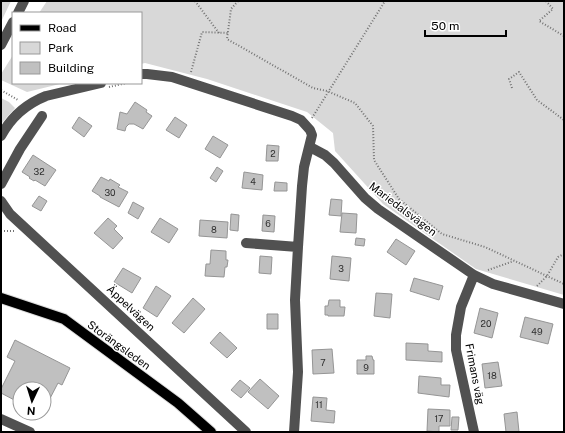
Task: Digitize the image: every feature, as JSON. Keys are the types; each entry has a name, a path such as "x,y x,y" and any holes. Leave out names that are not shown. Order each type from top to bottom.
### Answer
{"main road":[{"name":"Storängsleden","path":"1,298 64,319 178,403 211,432"}],"street":[{"path":"18,12 24,1"},
{"path":"1,45 12,24"},
{"path":"142,74 165,76 188,82 292,116 301,120 307,126 312,135 304,167 298,247 295,300 298,372 294,432"},
{"path":"1,136 14,118 37,100 46,96 97,84"},
{"path":"1,184 20,149 42,116"},
{"name":"Mariedalsvägen","path":"310,147 325,155 365,198 378,209 474,275 493,284 564,304"},
{"name":"Äppelvägen","path":"1,201 10,214 246,432"},
{"path":"246,243 298,247"},
{"name":"Frimans väg","path":"474,275 461,307 456,335 456,350 474,432"},
{"path":"1,419 30,432"}],"path":[{"path":"195,1 219,33"},
{"path":"238,1 231,9 227,39 313,88 327,91 355,103 373,126 374,160 399,199 442,234 485,247 564,284"},
{"path":"307,126 327,91 384,1"},
{"path":"546,1 553,9 539,21 564,36"},
{"path":"188,82 202,32 228,33"},
{"path":"512,88 509,79 519,72 537,100 564,120"},
{"path":"1,90 21,102 25,108"},
{"path":"528,294 547,276 558,257 564,254"},
{"path":"474,275 516,261"}],"green space":[{"path":"1,1 11,1 1,22"},
{"path":"47,1 564,1 564,295 476,269 383,204 335,151 333,133 307,112 207,79 145,63 142,64 142,12 40,12"},
{"path":"12,57 12,84 60,84 27,92 1,80 1,74"},
{"path":"1,98 9,102 15,108 1,124"}],"building":[{"path":"135,102 147,110 146,112 152,116 143,129 134,124 129,124 125,131 117,129 120,112 127,114"},
{"path":"79,117 92,126 84,137 72,128"},
{"path":"175,117 187,125 179,138 166,130"},
{"path":"213,136 228,145 220,158 205,149"},
{"path":"267,145 279,146 278,161 266,161"},
{"path":"33,155 56,170 45,186 29,178 30,177 22,172"},
{"path":"217,167 223,171 216,182 210,178"},
{"path":"244,172 263,175 262,190 242,188"},
{"path":"101,177 109,181 110,179 120,185 118,187 128,192 119,207 92,191"},
{"path":"275,182 287,183 287,191 274,191"},
{"path":"39,196 47,201 41,211 32,206"},
{"path":"331,199 342,200 341,216 329,215"},
{"path":"133,202 144,208 138,219 128,213"},
{"path":"342,213 357,214 356,233 340,232"},
{"path":"231,214 239,215 238,231 230,230"},
{"path":"263,215 275,216 274,232 262,231"},
{"path":"108,218 117,226 114,229 123,238 113,249 94,233"},
{"path":"160,218 178,229 169,243 151,232"},
{"path":"200,220 228,222 227,238 199,236"},
{"path":"356,238 365,239 364,246 355,245"},
{"path":"396,239 415,251 406,265 387,252"},
{"path":"211,250 226,251 226,260 228,260 227,267 225,267 224,277 205,276 206,264 210,264"},
{"path":"260,256 272,257 271,274 259,273"},
{"path":"332,256 351,258 349,281 330,279"},
{"path":"123,268 141,278 132,293 114,282"},
{"path":"414,278 443,286 439,300 410,291"},
{"path":"156,286 171,296 157,317 143,308"},
{"path":"376,293 392,294 390,318 374,316"},
{"path":"193,298 205,309 184,333 172,323"},
{"path":"329,300 340,300 340,307 345,307 344,316 325,315 325,306 328,306"},
{"path":"480,308 498,313 492,338 474,333"},
{"path":"267,314 278,314 278,329 267,329"},
{"path":"525,317 553,324 548,344 520,337"},
{"path":"220,332 237,348 227,358 210,343"},
{"path":"15,340 70,368 62,385 58,383 52,395 52,381 12,381 12,399 1,393 1,389 15,361 7,357"},
{"path":"406,343 428,344 428,351 442,352 442,362 406,360"},
{"path":"332,349 334,373 313,374 312,350"},
{"path":"366,356 372,356 374,360 374,374 357,374 357,360 366,360"},
{"path":"498,362 502,386 485,388 482,364"},
{"path":"419,376 441,378 441,385 450,385 449,397 418,393"},
{"path":"260,379 279,396 268,409 248,392"},
{"path":"240,380 250,388 241,398 231,390"},
{"path":"313,397 327,398 326,410 335,411 334,423 311,421"},
{"path":"428,409 450,410 450,426 439,426 439,432 427,431"},
{"path":"517,412 519,432 506,432 504,414"},
{"path":"452,417 459,417 458,430 451,430"}]}
